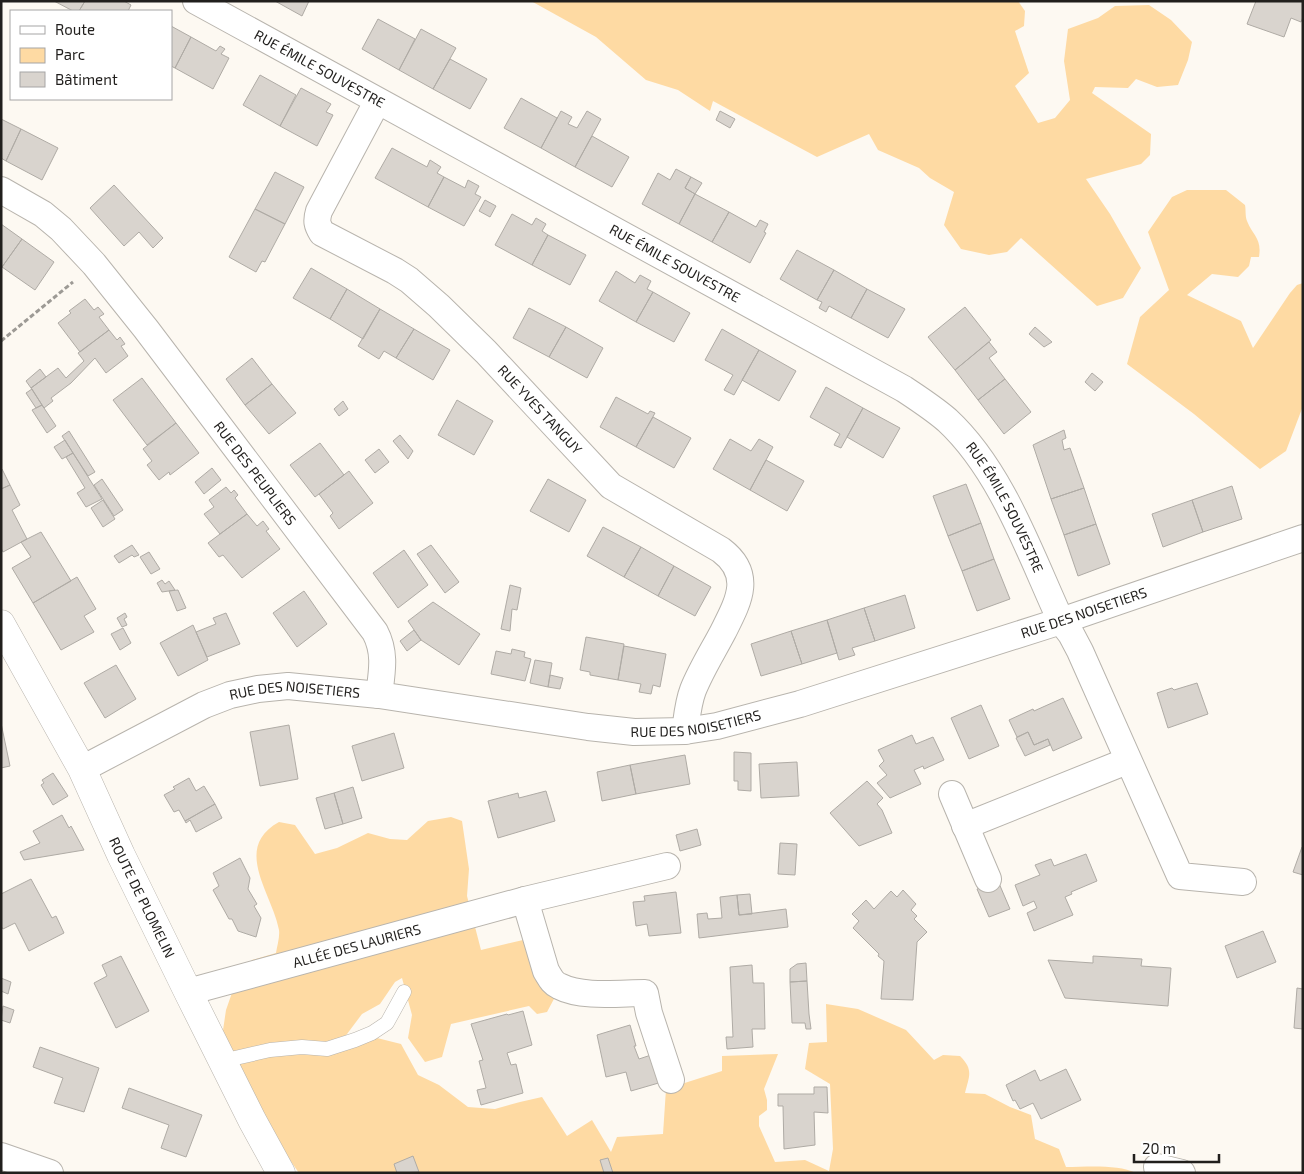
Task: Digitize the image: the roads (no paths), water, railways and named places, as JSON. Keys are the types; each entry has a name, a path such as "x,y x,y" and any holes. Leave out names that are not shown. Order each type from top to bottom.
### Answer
{"street":[{"name":"RUE ÉMILE SOUVESTRE","path":"196,1 377,102 904,389 930,406 964,438 997,485 1011,511 1061,621 1080,651 1127,761 1180,876 1243,882"},
{"name":"RUE YVES TANGUY","path":"377,102 319,211 316,219 322,233 408,280 461,326 612,486 721,550 736,565 740,580 737,603 693,690 685,731"},
{"name":"RUE DES PEUPLIERS","path":"1,190 43,214 61,229 94,264 146,329 375,632 382,650 383,668 379,694"},
{"name":"RUE DES NOISETIERS","path":"82,769 204,705 230,695 258,688 288,686 379,694 588,727 642,732 685,731 717,726 800,704 1061,621 1303,538"},
{"name":"ROUTE DE PLOMELIN","path":"1,624 82,769 121,855 188,992 252,1120 281,1173"},
{"path":"965,826 1127,761"},
{"path":"952,794 988,879"},
{"name":"ALLÉE DES LAURIERS","path":"188,992 525,900 667,866"},
{"path":"525,900 546,971 552,981 558,986 583,992 645,992 649,1013 671,1080"},
{"path":"1,1156 50,1173"},
{"path":"1157,1167 1182,1173"}],"lane":[{"path":"222,1061 270,1050 302,1047 328,1049 355,1040 372,1033 387,1023 404,992"}]}
